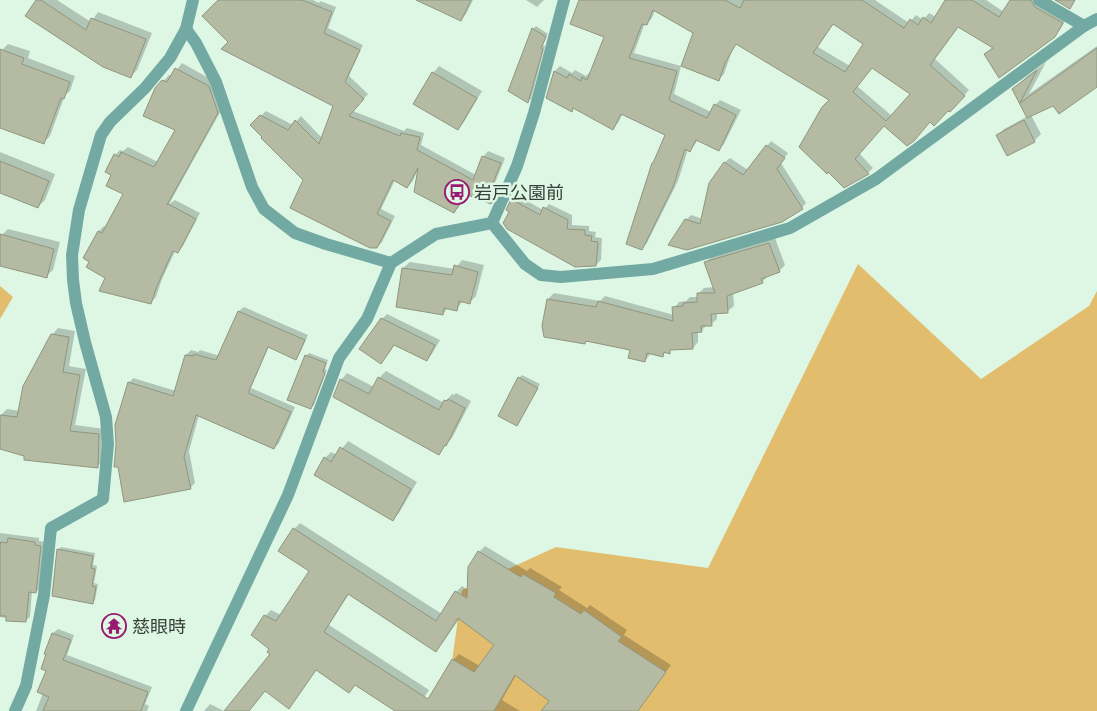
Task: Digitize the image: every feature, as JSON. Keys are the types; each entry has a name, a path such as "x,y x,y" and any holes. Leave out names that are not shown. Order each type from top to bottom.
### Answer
{"street":[{"path":"15,711 26,686 44,595 51,528 103,499 107,468 106,417 84,342 73,280 72,254 79,210 101,135 110,122 145,88 170,58 186,29 194,0"},
{"path":"492,223 520,157 534,113 564,0"},
{"path":"1039,0 1084,26"},
{"path":"492,223 525,264 541,275 562,277 653,269 790,228 876,180 1084,26 1097,19"},
{"path":"186,29 196,43 216,82 252,187 264,209 296,233 391,264"},
{"path":"186,711 288,495 339,358 367,319 391,264 436,234 492,223"}],"shaded area":[{"path":"858,264 981,379 1089,306 1097,291 1097,711 445,711 462,590 556,547 708,568"},
{"path":"0,286 13,297 0,319"}],"building":[{"path":"36,0 41,0 86,30 91,18 146,39 131,78 103,67 25,16"},
{"path":"218,0 302,0 332,12 324,33 360,50 345,82 364,99 349,116 400,136 401,133 420,137 417,150 473,180 482,156 501,163 491,188 497,191 491,204 465,194 454,213 414,192 418,168 407,188 393,180 377,214 391,221 377,248 370,248 290,208 303,180 250,125 260,115 288,130 295,120 319,144 333,106 221,49 228,42 202,16"},
{"path":"416,0 471,0 461,21"},
{"path":"579,0 725,0 740,8 744,0 862,0 904,28 910,19 918,25 923,17 931,23 945,0 972,0 999,17 1010,0 1031,0 1035,7 1063,23 1055,37 999,78 984,54 993,48 958,27 930,65 965,96 934,126 930,122 914,141 907,146 884,126 855,159 869,174 844,188 799,147 822,107 829,100 736,44 725,63 719,81 681,66 693,33 653,10 647,25 642,24 629,58 677,71 669,100 707,118 714,104 736,115 719,151 696,140 690,152 685,149 673,187 642,250 626,244 652,163 665,135 621,114 613,130 573,108 572,112 546,98 554,71 567,78 569,74 581,81 582,77 587,80 604,37 570,24","holes":["833,24 863,44 845,72 813,53","872,68 910,94 886,121 853,92"]},
{"path":"1055,0 1075,0 1070,9"},
{"path":"532,28 546,37 541,48 543,49 528,103 508,91"},
{"path":"1097,48 1097,87 1059,114 1053,106 1027,118 1012,89 1037,70 1020,103"},
{"path":"0,49 24,58 22,64 70,82 64,99 61,98 44,144 0,128"},
{"path":"175,68 209,86 218,113 167,205 196,219 178,253 173,251 151,304 99,291 105,278 86,267 89,262 83,258 98,231 102,233 123,194 106,186 111,175 105,172 114,154 119,157 121,152 154,167 175,130 143,116 155,88 162,80 167,82"},
{"path":"432,72 477,98 458,130 413,104"},
{"path":"1024,120 1035,142 1007,156 996,135"},
{"path":"766,145 785,158 777,169 803,209 782,222 687,250 668,245 685,219 700,224 709,183 724,162 743,175"},
{"path":"0,161 49,181 38,208 0,193"},
{"path":"511,199 540,215 543,207 568,220 567,229 585,230 585,235 592,236 591,241 598,242 596,266 575,267 507,229 503,223 509,212 506,210"},
{"path":"0,234 54,249 47,278 0,266"},
{"path":"769,243 780,272 761,279 763,283 727,296 728,313 711,314 712,326 701,326 702,332 692,333 693,349 670,350 670,354 664,352 663,357 647,353 645,362 628,358 630,350 586,341 585,344 544,337 542,326 547,299 596,307 598,301 673,321 672,307 683,306 683,303 697,302 697,293 715,293 704,262"},
{"path":"454,265 478,272 470,304 459,301 457,311 444,308 443,315 396,307 402,268 452,275"},
{"path":"238,311 305,340 296,360 268,347 248,393 291,412 274,449 196,415 184,457 191,489 124,502 118,467 114,467 115,425 128,382 173,396 185,355 193,356 194,354 216,360"},
{"path":"381,318 435,345 427,361 394,345 381,364 359,349"},
{"path":"51,334 69,337 63,372 80,375 70,431 99,434 98,468 24,460 24,456 0,449 0,415 17,417 23,386"},
{"path":"305,355 326,363 323,372 325,373 311,409 287,400"},
{"path":"378,377 439,410 444,400 447,401 448,399 465,408 446,446 439,455 333,397 340,379 369,394"},
{"path":"518,377 538,388 517,426 498,416"},
{"path":"340,447 411,489 393,521 314,475 324,457 331,462"},
{"path":"293,528 436,621 455,591 467,598 468,567 478,551 521,577 523,574 556,593 554,597 581,614 584,610 622,637 618,641 666,672 638,711 541,711 549,701 515,675 494,711 395,711 355,685 349,693 316,670 289,709 265,691 249,711 224,711 270,654 267,652 269,649 251,635 264,615 276,621 309,571 278,551","holes":["348,594 436,652 458,618 494,645 474,672 452,659 428,699 324,632"]},
{"path":"8,538 35,542 35,545 41,546 36,593 29,592 26,622 6,621 6,616 0,616 0,545 1,542 7,543"},
{"path":"57,549 93,556 91,568 95,569 92,586 96,587 93,604 52,596"},
{"path":"52,633 71,640 63,660 148,692 141,711 43,711 49,697 37,692 46,671 41,669 46,654 44,654"}],"place":[{"name":"岩戸公園前","path":"457,192"},
{"name":"慈眼時","path":"114,626"}]}
